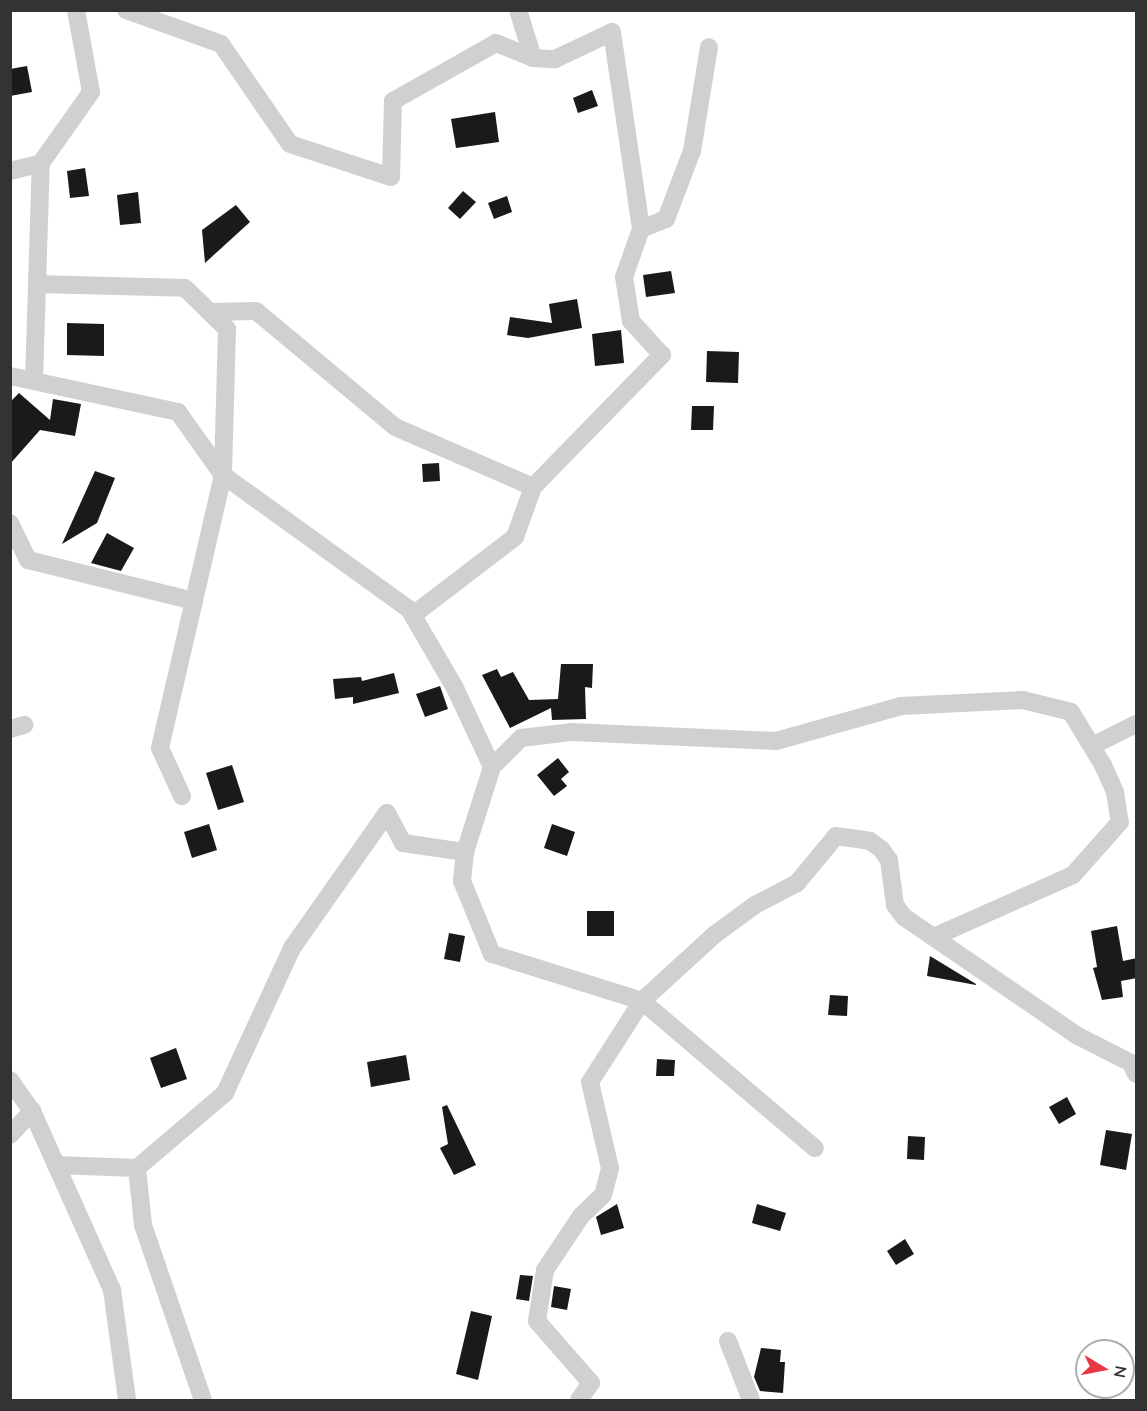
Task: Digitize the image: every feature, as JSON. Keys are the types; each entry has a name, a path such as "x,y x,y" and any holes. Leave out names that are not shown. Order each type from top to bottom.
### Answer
{"street":[{"path":"34,381 41,163 91,92 76,10"},
{"path":"126,10 221,44 290,144 391,177 393,101 496,43 533,58 555,59 612,32 641,229 624,276 631,321 662,355 532,487 515,537 413,615"},
{"path":"518,10 533,58"},
{"path":"641,229 666,219 688,160 709,47"},
{"path":"10,171 41,163"},
{"path":"37,284 185,288 227,329 224,475 160,748 182,796"},
{"path":"210,312 256,311 395,427 532,487"},
{"path":"10,376 178,412 224,475 413,615 455,688 492,767"},
{"path":"10,522 28,560 194,601"},
{"path":"814,1148 642,1001 492,954 462,881 465,852 492,767 521,738 571,732 776,741 901,706 971,701 1057,705 1071,712 1092,746 1115,792 1120,822 1073,875 933,937"},
{"path":"1092,746 1137,724"},
{"path":"56,1165 137,1168 225,1093 292,948 387,813 403,843 465,852"},
{"path":"579,1401 591,1383 537,1321 545,1270 581,1216 603,1195 610,1168 590,1082 642,1001 714,934 754,905 797,883 836,836 870,842 881,849 889,860 895,905 933,937 1078,1036 1131,1063 1137,1074"},
{"path":"10,1080 32,1111 112,1290 127,1401"},
{"path":"10,1135 32,1111"},
{"path":"137,1168 143,1225 203,1401"},
{"path":"728,1341 748,1399"}],"building":[{"path":"27,66 32,92 10,96 10,69"},
{"path":"592,90 598,106 578,113 573,98"},
{"path":"495,112 499,142 456,148 451,119"},
{"path":"85,168 89,196 70,198 67,171"},
{"path":"463,191 476,202 460,219 448,208"},
{"path":"138,192 141,223 120,225 117,195"},
{"path":"507,196 512,212 494,219 488,203"},
{"path":"236,205 250,222 205,263 202,230"},
{"path":"671,271 675,293 646,297 643,275"},
{"path":"577,299 582,328 528,338 507,335 510,317 552,323 549,304"},
{"path":"67,323 104,324 104,356 67,355"},
{"path":"621,330 624,363 595,366 592,334"},
{"path":"707,351 739,352 738,383 706,382"},
{"path":"19,393 50,420 53,399 81,404 75,436 40,430 10,464 10,402"},
{"path":"692,406 714,406 713,430 691,430"},
{"path":"439,463 440,481 423,482 422,464"},
{"path":"95,471 115,478 97,523 62,544"},
{"path":"107,533 134,548 121,571 91,563"},
{"path":"561,664 593,664 592,688 585,687 586,719 552,720 551,708 510,728 482,675 497,669 501,677 513,672 529,700 558,699"},
{"path":"394,673 399,693 353,704 353,697 335,699 333,679 361,677 362,681"},
{"path":"440,686 448,709 425,717 416,694"},
{"path":"558,758 569,772 561,779 567,786 554,796 537,775"},
{"path":"232,765 244,802 218,810 206,773"},
{"path":"209,824 217,850 192,858 184,832"},
{"path":"552,824 575,832 567,856 544,848"},
{"path":"587,911 614,911 614,936 587,936"},
{"path":"1117,926 1123,961 1137,958 1137,978 1121,981 1123,997 1102,1000 1093,968 1097,967 1091,931"},
{"path":"449,933 465,936 460,962 444,959"},
{"path":"930,956 976,984 976,985 927,976"},
{"path":"830,995 848,996 847,1016 828,1015"},
{"path":"176,1048 187,1079 161,1088 150,1058"},
{"path":"406,1055 410,1080 371,1087 367,1062"},
{"path":"657,1059 675,1060 674,1076 656,1076"},
{"path":"1067,1097 1076,1114 1059,1124 1049,1107"},
{"path":"447,1105 476,1165 454,1175 440,1148 448,1144 442,1107"},
{"path":"1106,1130 1132,1134 1126,1170 1100,1165"},
{"path":"908,1136 925,1137 924,1160 907,1159"},
{"path":"617,1204 624,1228 601,1235 596,1217"},
{"path":"757,1204 786,1213 780,1231 752,1223"},
{"path":"905,1239 914,1254 896,1265 887,1251"},
{"path":"520,1275 533,1276 529,1301 516,1299"},
{"path":"554,1286 571,1289 567,1310 551,1307"},
{"path":"471,1311 492,1316 478,1380 456,1374"},
{"path":"761,1348 781,1350 780,1362 785,1362 783,1393 760,1391 754,1377"}]}
